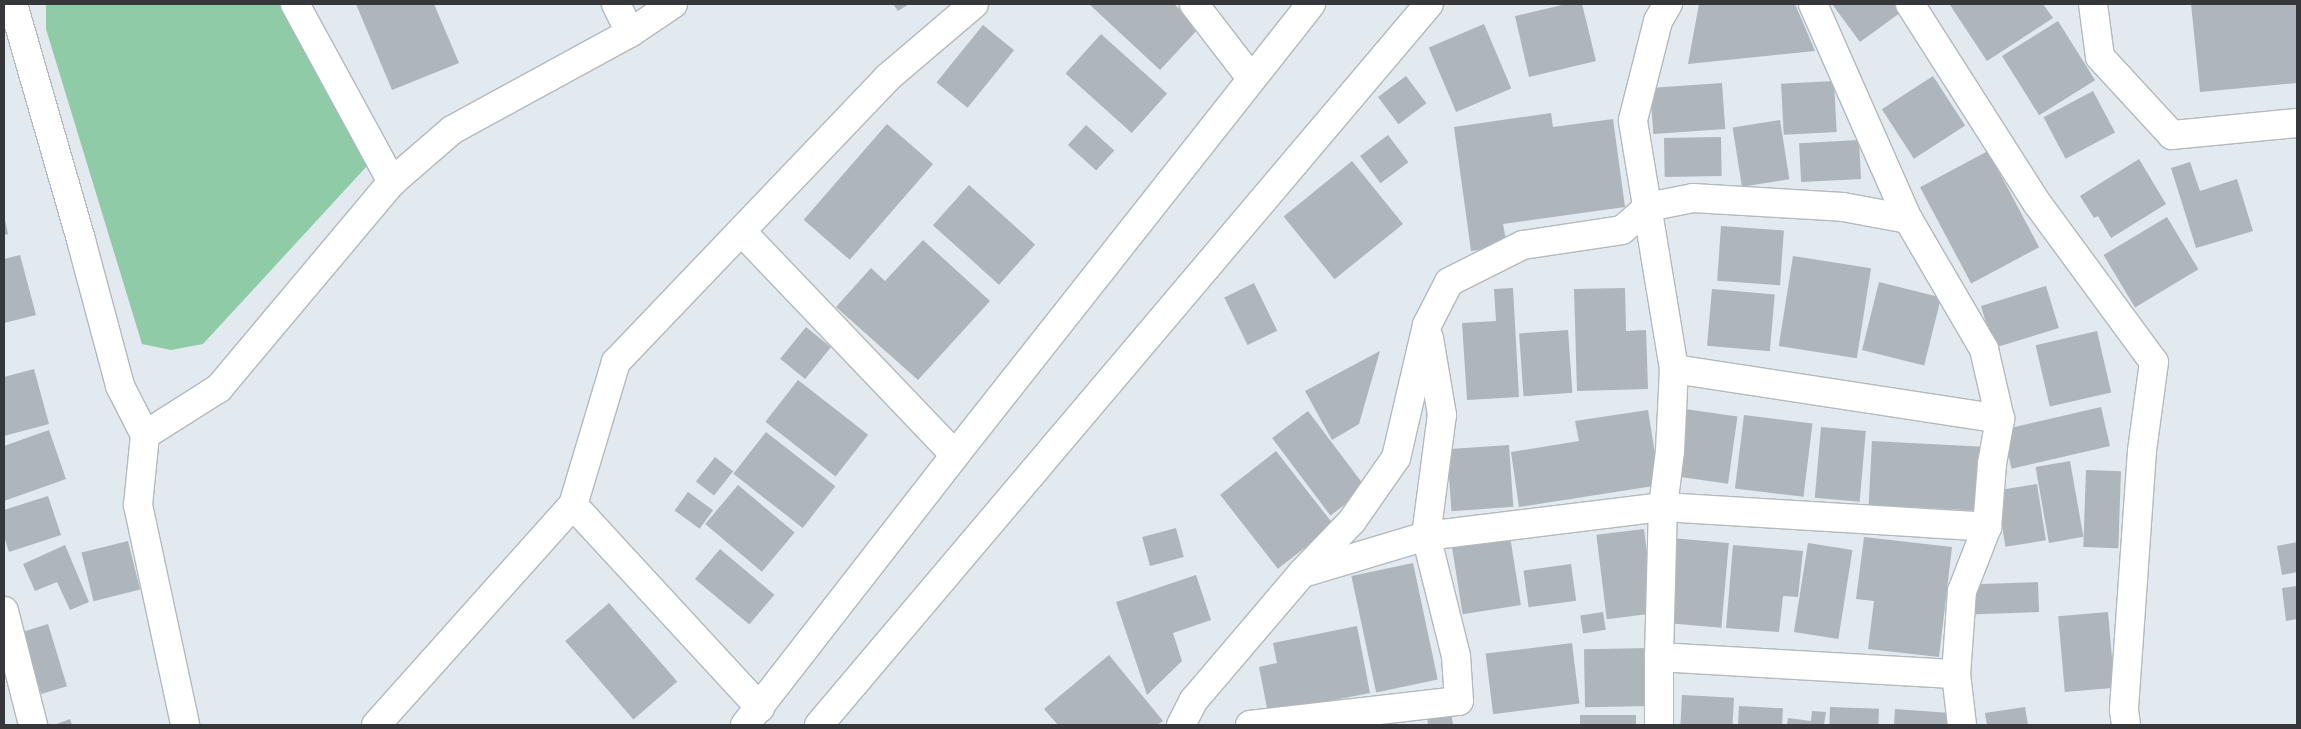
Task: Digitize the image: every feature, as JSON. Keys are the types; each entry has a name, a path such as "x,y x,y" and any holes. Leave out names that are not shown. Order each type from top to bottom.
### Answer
{"street":[{"path":"13,4 81,240 120,386 145,435 138,505 186,725"},
{"path":"294,4 392,182"},
{"path":"616,4 630,33"},
{"path":"145,435 219,388 392,182 452,130 630,33 673,4"},
{"path":"376,725 572,505 616,362 887,78 974,4"},
{"path":"1194,4 1251,78"},
{"path":"572,505 753,716 955,455 1311,4"},
{"path":"819,725 1429,4"},
{"path":"1660,725 1659,657 1663,507 1670,451 1674,369 1633,120 1658,21 1668,4"},
{"path":"1813,4 1908,219 1984,349 2000,418 1992,464 1986,527 1962,591 1956,674 1962,725"},
{"path":"1910,4 2037,203 2154,362 2142,451 2124,710 2126,725"},
{"path":"2093,4 2100,57 2172,135 2297,123"},
{"path":"1182,725 1194,700 1302,573 1352,521 1396,458 1427,325 1449,282 1523,245 1622,230 1648,207 1693,198 1843,206 1908,219"},
{"path":"742,232 955,455"},
{"path":"1250,725 1459,702 1456,656 1426,536 1442,416 1427,325"},
{"path":"1674,369 2000,418"},
{"path":"1302,573 1426,536 1663,507 1986,527"},
{"path":"4,611 33,725"},
{"path":"1659,657 1956,674"}],"green space":[{"path":"48,4 285,4 367,166 203,344 171,350 142,344 46,29 46,6"}],"building":[{"path":"356,4 434,4 459,63 392,90"},
{"path":"893,4 909,4 898,11"},
{"path":"1089,4 1174,4 1200,27 1160,70"},
{"path":"1566,4 1582,4 1596,61 1529,77 1515,16"},
{"path":"1699,4 1795,4 1815,51 1688,64"},
{"path":"1832,4 1899,4 1904,10 1860,42"},
{"path":"2043,4 2053,18 1987,61 1950,5"},
{"path":"2191,4 2297,4 2297,83 2200,92"},
{"path":"2058,21 2095,80 2039,115 2002,56"},
{"path":"1484,24 1511,88 1456,112 1429,47"},
{"path":"983,25 1014,50 968,108 936,83"},
{"path":"1101,34 1167,94 1132,133 1066,73"},
{"path":"1406,76 1426,103 1399,124 1378,97"},
{"path":"1933,76 1965,125 1914,159 1882,109"},
{"path":"1834,81 1837,132 1784,135 1781,84"},
{"path":"1722,83 1725,129 1653,134 1650,88"},
{"path":"2093,91 2115,132 2066,159 2044,117"},
{"path":"1551,113 1553,127 1613,119 1625,207 1503,224 1507,246 1471,251 1454,127"},
{"path":"1780,120 1789,179 1742,187 1733,128"},
{"path":"887,124 933,164 850,260 804,220"},
{"path":"1086,125 1114,150 1096,170 1068,145"},
{"path":"1388,135 1408,162 1381,183 1360,156"},
{"path":"1721,137 1722,176 1665,177 1664,138"},
{"path":"1859,140 1861,179 1801,182 1799,143"},
{"path":"1988,151 2039,247 1971,283 1920,187"},
{"path":"2139,159 2166,204 2111,238 2098,216 2094,218 2080,196"},
{"path":"1352,161 1403,224 1335,279 1284,216"},
{"path":"2190,162 2200,191 2237,179 2253,231 2196,248 2171,168"},
{"path":"969,185 1035,245 999,285 933,225"},
{"path":"4,215 8,234 4,235"},
{"path":"2167,217 2198,269 2135,307 2104,255"},
{"path":"1721,226 1784,230 1780,285 1717,281"},
{"path":"923,240 990,301 918,380 836,307 871,268 885,281"},
{"path":"20,255 36,315 4,323 4,259"},
{"path":"1793,256 1871,268 1857,358 1779,346"},
{"path":"1879,282 1941,297 1924,365 1862,350"},
{"path":"1254,283 1277,331 1248,345 1224,297"},
{"path":"2046,286 2059,328 1994,348 1981,306"},
{"path":"1513,288 1519,397 1467,400 1462,323 1496,321 1494,289"},
{"path":"1625,288 1626,331 1646,330 1648,389 1577,391 1574,289"},
{"path":"1712,289 1775,294 1770,351 1707,346"},
{"path":"806,327 831,347 805,379 780,359"},
{"path":"1568,330 1572,393 1524,396 1519,333"},
{"path":"2097,331 2111,392 2050,407 2036,345"},
{"path":"1380,351 1359,424 1332,440 1305,391"},
{"path":"34,369 49,424 4,436 4,377"},
{"path":"798,380 868,435 836,477 765,422"},
{"path":"2101,407 2110,446 2012,469 2003,430"},
{"path":"1685,409 1737,416 1728,484 1676,476"},
{"path":"1648,410 1660,485 1519,507 1511,452 1579,441 1575,421"},
{"path":"1308,411 1366,488 1330,516 1272,438"},
{"path":"1744,415 1812,423 1803,497 1735,488"},
{"path":"1821,427 1866,431 1860,502 1815,498"},
{"path":"49,430 66,479 4,501 4,446"},
{"path":"766,432 835,486 803,528 733,474"},
{"path":"1872,441 1983,447 1979,511 1869,505"},
{"path":"1509,445 1513,507 1451,511 1447,449"},
{"path":"1276,451 1334,525 1278,569 1220,495"},
{"path":"715,457 733,471 714,496 696,481"},
{"path":"2070,461 2083,537 2049,543 2036,467"},
{"path":"2086,470 2121,471 2118,548 2083,547"},
{"path":"2037,484 2046,540 2005,547 1997,490"},
{"path":"738,485 795,533 762,572 705,524"},
{"path":"688,492 713,510 700,529 674,511"},
{"path":"48,496 61,535 9,552 4,536 4,510"},
{"path":"1176,528 1184,557 1150,566 1142,537"},
{"path":"1644,529 1654,613 1607,619 1596,535"},
{"path":"1509,530 1521,605 1463,614 1451,539"},
{"path":"1864,537 1952,547 1939,657 1868,649 1874,601 1856,599"},
{"path":"1671,538 1729,543 1721,628 1664,623"},
{"path":"128,541 140,590 94,601 81,553"},
{"path":"2297,542 2297,572 2282,575 2277,546"},
{"path":"1808,543 1852,550 1838,639 1794,632"},
{"path":"65,545 89,602 70,610 57,582 35,591 23,564"},
{"path":"1733,545 1803,551 1798,597 1783,596 1779,632 1726,628"},
{"path":"720,549 774,595 749,625 695,579"},
{"path":"1413,563 1438,679 1376,692 1351,576"},
{"path":"1571,564 1576,601 1529,607 1523,571"},
{"path":"1196,575 1211,620 1173,633 1182,661 1147,695 1116,602"},
{"path":"2038,582 2039,612 1976,614 1975,584"},
{"path":"2297,586 2297,619 2286,621 2282,588"},
{"path":"609,603 677,681 633,720 565,641"},
{"path":"1603,612 1606,630 1583,633 1580,616"},
{"path":"2108,612 2115,688 2065,692 2058,616"},
{"path":"48,624 67,686 41,694 22,632"},
{"path":"1357,626 1370,693 1268,713 1259,667 1277,663 1273,643"},
{"path":"1572,643 1579,704 1493,714 1486,654"},
{"path":"1651,648 1652,706 1585,707 1584,649"},
{"path":"1109,655 1163,721 1157,725 1058,725 1044,709"},
{"path":"1682,695 1734,698 1732,725 1680,725"},
{"path":"1739,706 1783,708 1782,725 1738,725"},
{"path":"1830,707 1879,709 1878,725 1829,725"},
{"path":"2025,707 2028,725 1987,725 1985,713"},
{"path":"1895,709 1950,713 1949,725 1894,725"},
{"path":"1451,711 1453,725 1428,725 1427,714"},
{"path":"1812,711 1826,712 1824,725 1787,725 1788,718 1811,721"},
{"path":"1580,715 1636,715 1636,725 1580,725"},
{"path":"70,719 72,725 54,725"}]}
